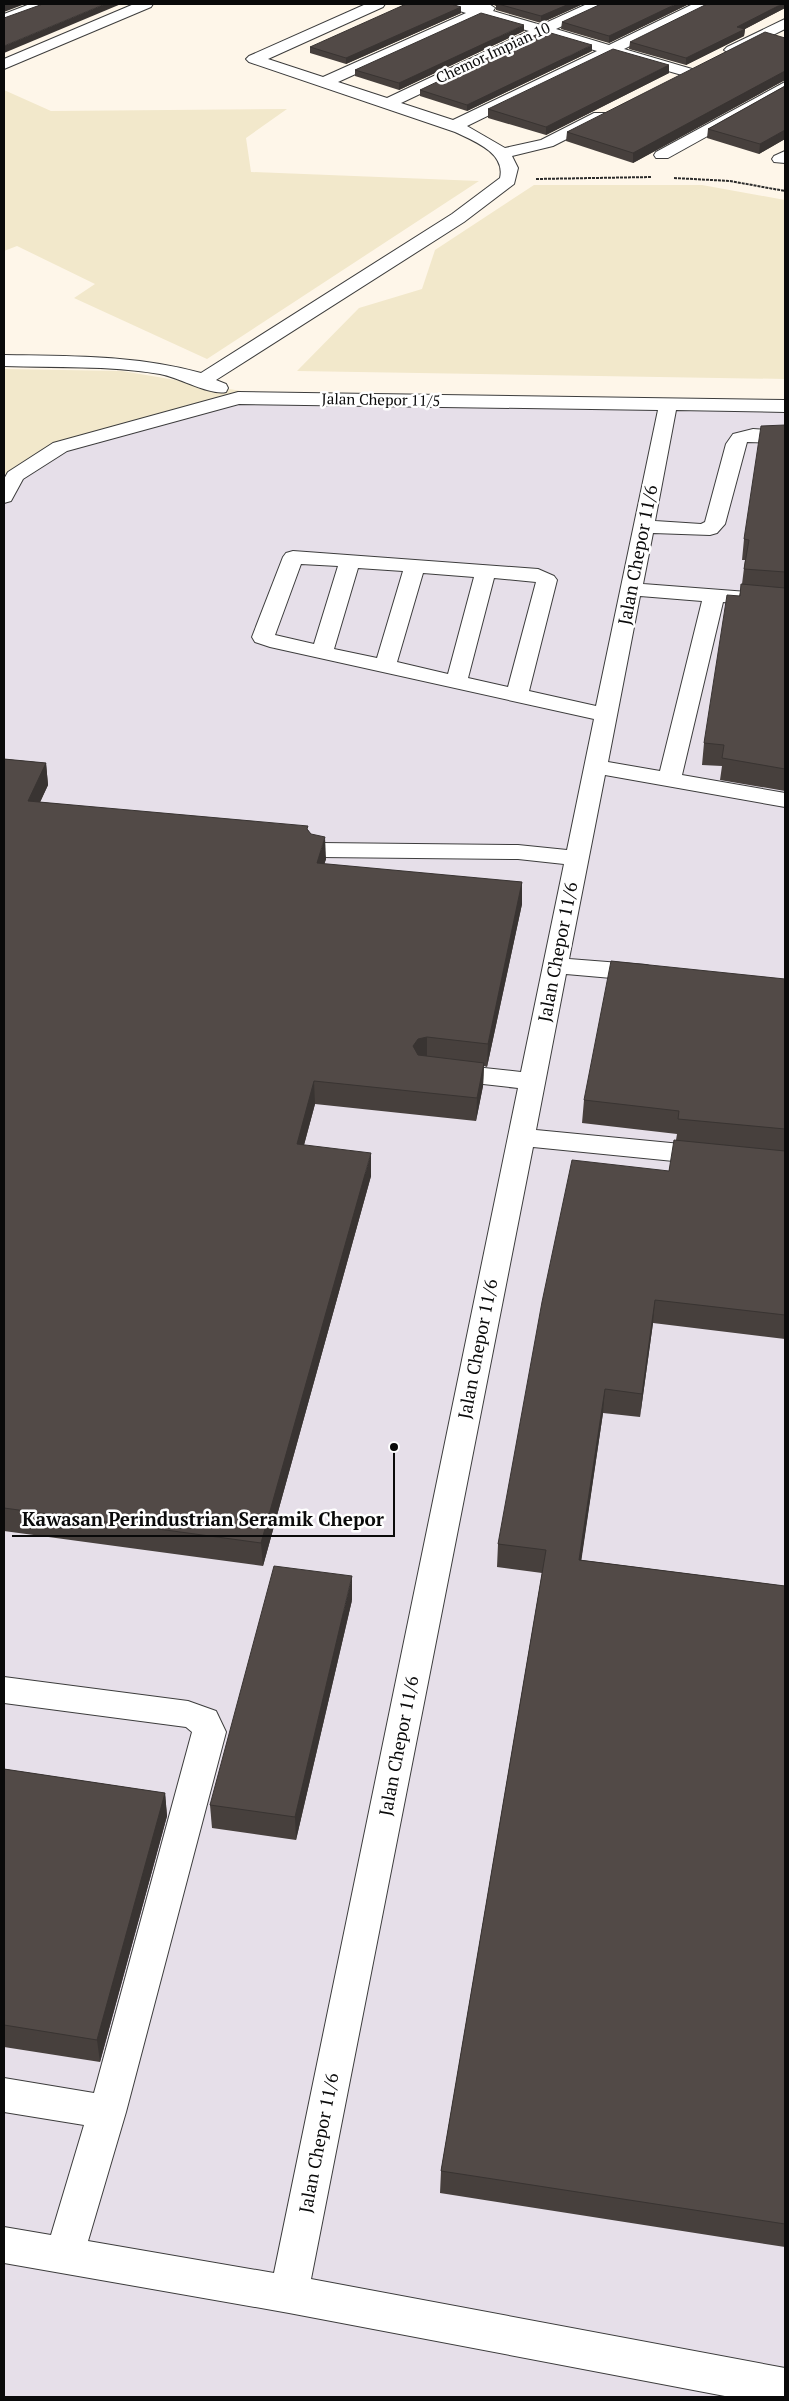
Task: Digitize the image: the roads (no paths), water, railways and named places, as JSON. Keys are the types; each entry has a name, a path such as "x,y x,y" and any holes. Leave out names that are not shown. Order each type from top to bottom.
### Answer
{"street":[{"path":"4,19 42,4"},
{"path":"4,64 143,4"},
{"path":"202,380 458,218 508,180 510,167 502,154 485,141 454,126 254,59 378,4"},
{"path":"452,4 687,72"},
{"path":"325,82 498,4"},
{"name":"Chemor Impian 10","path":"388,103 598,4"},
{"path":"454,126 704,4"},
{"path":"721,55 781,29"},
{"path":"670,81 704,63"},
{"path":"662,155 785,87"},
{"path":"502,154 547,142 617,107"},
{"path":"4,361 118,362 142,365 202,380 238,398"},
{"name":"Jalan Chepor 11/5","path":"4,497 15,476 60,447 238,398 785,406"},
{"name":"Jalan Chepor 11/6","path":"289,2294 668,405"},
{"path":"644,526 710,529 716,524 736,444 740,438 752,435 785,437"},
{"path":"518,696 548,580 538,574 293,557 263,637 270,641 456,683 606,715"},
{"path":"322,652 350,560"},
{"path":"385,666 415,565"},
{"path":"456,683 486,570"},
{"path":"631,589 785,601"},
{"path":"669,780 714,595"},
{"path":"596,767 785,800"},
{"path":"321,850 518,852 577,858"},
{"path":"556,966 669,975"},
{"path":"428,1070 532,1081"},
{"path":"521,1137 785,1163"},
{"path":"4,1690 188,1714 204,1720 209,1732 107,2112 64,2256"},
{"path":"4,2095 107,2112"},
{"path":"4,2245 289,2294 785,2388"}],"place":[{"name":"Kawasan Perindustrian Seramik Chepor","path":"394,1447"}]}
